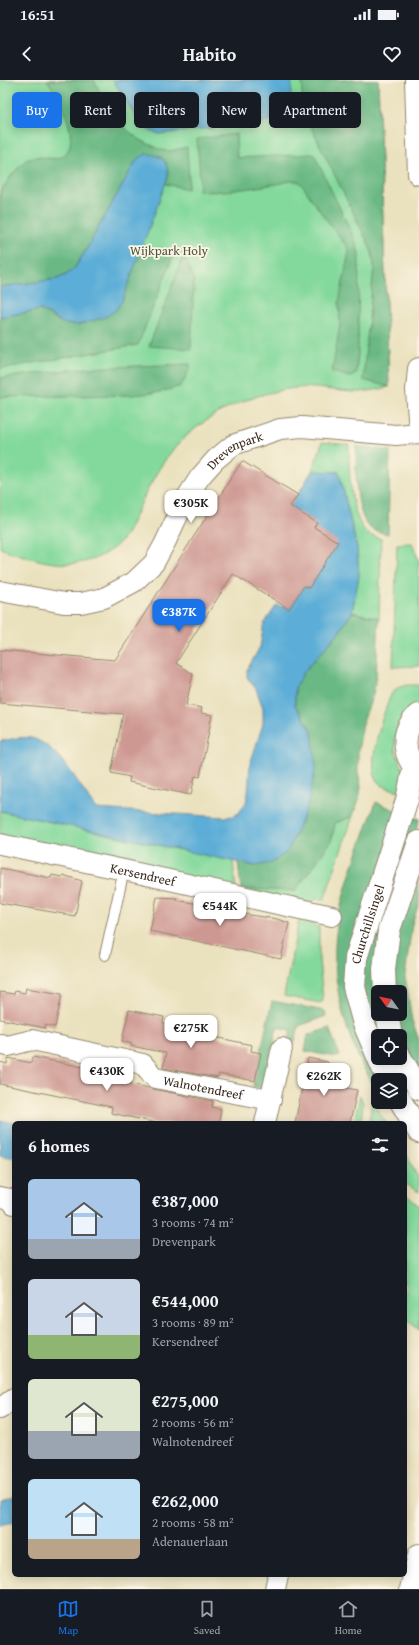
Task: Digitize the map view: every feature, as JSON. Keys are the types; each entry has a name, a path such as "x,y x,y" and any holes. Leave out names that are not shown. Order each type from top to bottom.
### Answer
{"street":[{"path":"416,80 419,174"},
{"path":"419,369 417,390 419,418"},
{"name":"Drevenpark","path":"0,591 64,603 81,603 104,598 134,582 154,563 165,544 184,500 200,477 215,460 233,445 280,430 302,427 396,435 419,433"},
{"path":"417,769 406,751 405,739 408,728 419,715"},
{"name":"Churchillsingel","path":"385,1073 364,1024 354,987 356,958 417,769"},
{"name":"Churchillsingel","path":"385,985 384,969 389,930 419,842"},
{"name":"Kersendreef","path":"0,844 332,916"},
{"name":"Walnotendreef","path":"0,1044 8,1046 32,1040 143,1064 155,1078 271,1100"},
{"path":"266,1121 282,1048"},
{"path":"405,1065 419,1089"},
{"path":"405,1109 419,1132"},
{"path":"0,1197 10,1199 12,1202"},
{"path":"0,1409 12,1400"},
{"path":"412,1589 419,1555"},
{"path":"275,1589 278,1577"}],"lane":[{"path":"105,956 124,870"}],"green space":[{"name":"Wijkpark Holy","path":"0,80 378,80 389,387 357,392 317,388 295,388 258,396 222,411 191,432 177,445 153,479 124,538 110,550 96,558 81,563 65,564 33,559 0,548"},
{"path":"47,80 94,80 101,92 70,92 70,128 126,128 133,135 143,141 165,151 187,147 189,179 188,189 165,184 168,177 166,162 159,155 134,164 74,269 57,279 0,287 0,193 8,180 25,161 35,157 57,158 61,157 68,151 70,131 62,106 62,92 55,92"},
{"path":"302,80 378,80 389,387 363,380 374,266 372,253 311,128 361,128 361,92 302,92"},
{"path":"236,134 237,158 314,154 356,242 359,254 358,353 356,374 350,377 332,372 340,325 339,302 349,252 347,247 300,182 291,181 226,191 199,191 200,179 197,139"},
{"path":"140,250 174,254 138,345 0,369 0,317 41,310 59,321 122,301"},
{"path":"183,257 187,262 194,280 191,349 149,346"},
{"path":"190,364 190,369 181,386 161,392 134,395 0,397 0,378 85,368"},
{"path":"322,442 349,445 349,466 353,504 361,525 367,533 381,539 379,618 352,612 359,576 357,548 339,472 312,471"},
{"path":"357,446 390,451 388,534 373,530 368,526 364,519 358,499 356,465"},
{"path":"412,543 419,561 419,666 393,667 397,544"},
{"path":"352,612 379,618 376,678 373,694 363,722 358,752 358,772 361,786 359,799 353,816 335,823 331,842 295,891 241,889 238,862 255,866 312,731 295,705 295,688 304,672 339,632"},
{"path":"408,685 419,685 419,701 400,724 395,737 396,753 403,770 404,792 387,787 378,782 374,764 375,751 381,724 392,693 401,687"},
{"path":"376,802 397,811 352,969 371,1050 371,1065 374,1065 376,1073 371,1073 371,1081 356,1052 348,1030 341,1007 337,984 335,960 336,937 342,900"},
{"path":"0,811 233,861 236,889 0,838"},
{"path":"408,815 419,819 419,821 383,921 380,985 371,985 371,1021 380,1021 383,1029 371,1029 371,1030 364,998 364,956"},
{"path":"353,816 324,900 318,899 305,903 241,889 331,842 335,823"},
{"path":"419,858 419,903 412,924 405,976 406,985 389,985 393,931"},
{"path":"300,914 305,915 314,926 319,927 319,960 323,1001 320,1003 284,996"},
{"path":"407,989 412,1021 419,1040 419,1079 407,1056 407,1029 397,1029 395,1021 407,1021"},
{"path":"272,1001 325,1011 326,1016 299,1026 294,1044 288,1043 291,1030 277,1027 264,1088 253,1086"},
{"path":"329,1028 340,1056 335,1057 305,1051 308,1035"},
{"path":"360,1095 363,1103 361,1121 354,1121"},
{"path":"371,1108 377,1109 385,1121 369,1121"},
{"path":"407,1156 419,1180 419,1192 407,1185"},
{"path":"407,1197 419,1206 419,1330 407,1320"}],"water":[{"path":"113,80 292,80 290,92 269,92 269,120 261,122 261,92 207,92 207,128 212,128 159,134 146,128 199,128 199,92 134,92 134,114 126,101 126,92 120,92"},
{"path":"146,154 156,155 163,160 167,167 168,177 122,301 115,311 105,317 78,325 65,324 41,310 0,317 0,287 57,279 74,269 137,159"},
{"path":"312,471 339,472 357,548 359,576 352,612 339,632 304,672 295,688 295,705 312,731 316,766 308,805 288,851 272,863 255,866 0,811 0,741 31,738 41,742 59,758 76,779 96,809 225,817 233,816 239,813 246,802 250,764 263,724 263,708 256,689 247,677 247,670 260,647 265,622 277,605 289,609 304,586 309,588 315,578 314,527 316,522 306,516 303,521 288,511"},
{"path":"0,1120 12,1122 12,1158 0,1155"},
{"path":"12,1497 12,1522 0,1525 0,1500"}],"building":[{"path":"242,461 298,495 290,506 317,523 314,527 338,542 309,588 304,586 289,609 233,574 176,663 193,674 186,705 202,708 201,713 212,715 200,777 195,776 191,795 129,782 130,777 111,773 123,714 0,703 0,650 115,660"},
{"path":"0,868 51,878 52,875 62,877 63,875 82,881 75,916 0,903"},
{"path":"157,897 177,898 176,900 226,909 238,912 237,913 277,919 289,923 281,959 150,931"},
{"path":"26,988 62,994 55,1027 45,1025 45,1028 0,1019 0,992 14,994 15,991 25,993"},
{"path":"129,1010 164,1017 163,1023 173,1025 173,1028 252,1045 251,1051 261,1053 255,1081 219,1074 218,1078 163,1068 166,1053 131,1046 132,1044 122,1041"},
{"path":"33,1057 103,1071 102,1077 213,1101 212,1107 221,1109 219,1121 148,1121 111,1113 112,1107 0,1084 0,1062 7,1064 8,1058 31,1063"},
{"path":"308,1058 328,1062 327,1067 336,1069 332,1085 357,1090 350,1121 295,1121"}]}
